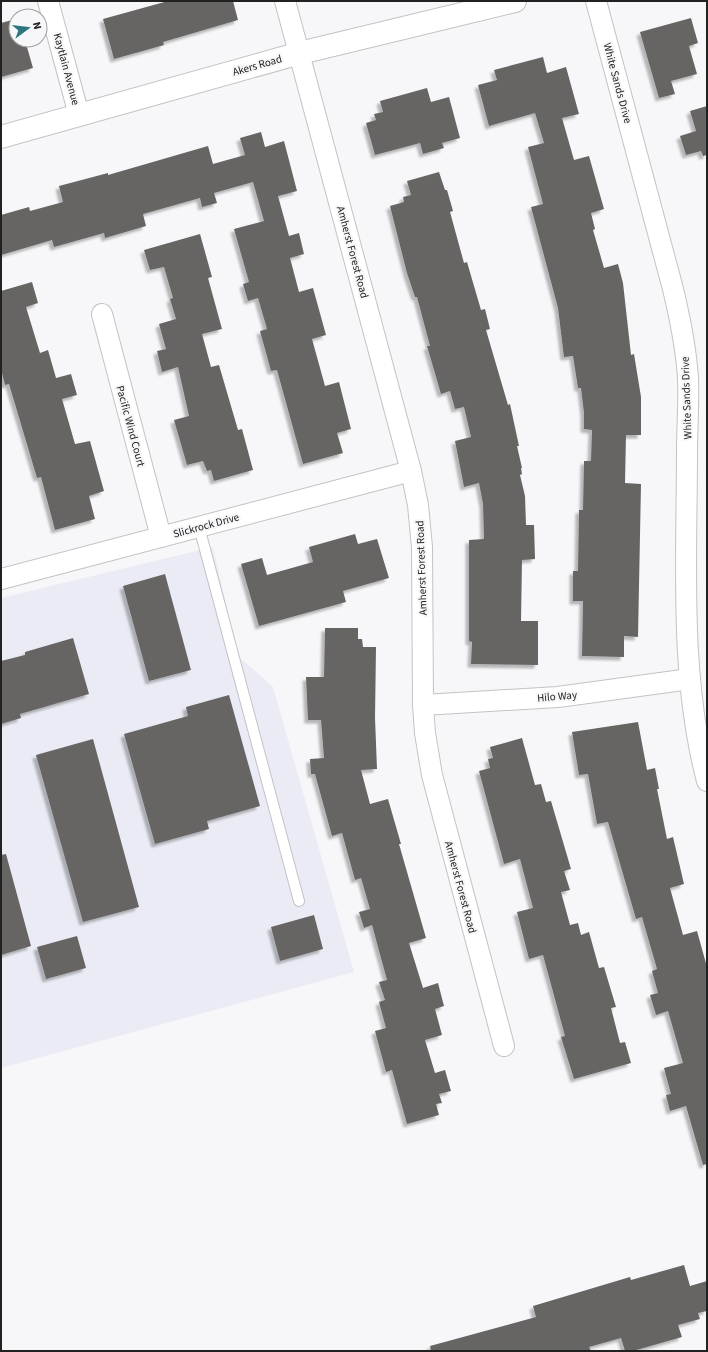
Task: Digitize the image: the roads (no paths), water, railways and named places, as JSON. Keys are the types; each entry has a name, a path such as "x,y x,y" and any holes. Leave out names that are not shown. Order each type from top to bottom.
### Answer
{"street":[{"name":"Kaytlain Avenue","path":"48,1 79,115"},
{"name":"Amherst Forest Road","path":"285,1 412,470 418,505 422,547 423,705 425,733 432,774 504,1046"},
{"name":"Akers Road","path":"1,137 300,53 515,1"},
{"name":"White Sands Drive","path":"596,1 673,289 682,330 688,379 687,616 690,679 694,714 707,781"},
{"name":"Pacific Wind Court","path":"102,314 161,538"},
{"name":"Slickrock Drive","path":"1,580 412,470"},
{"name":"Hilo Way","path":"423,705 558,698 690,679"}],"lane":[{"path":"199,527 299,901"}]}
